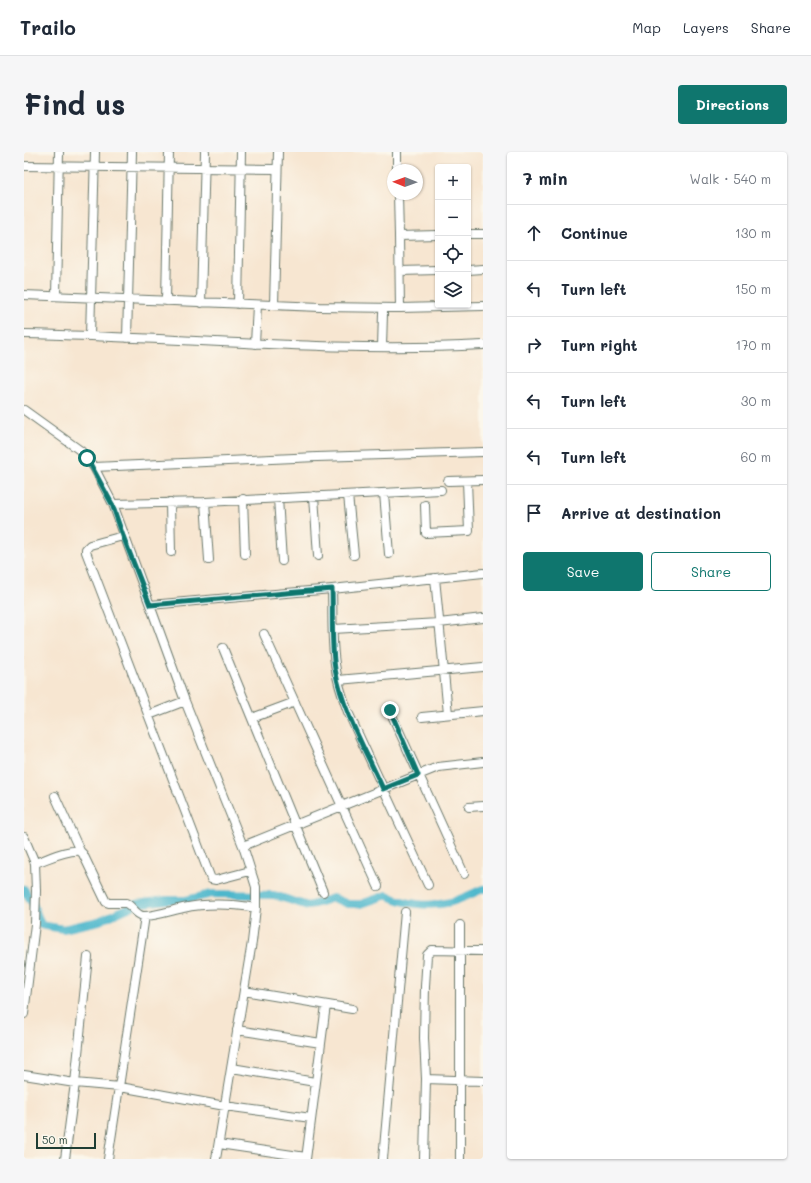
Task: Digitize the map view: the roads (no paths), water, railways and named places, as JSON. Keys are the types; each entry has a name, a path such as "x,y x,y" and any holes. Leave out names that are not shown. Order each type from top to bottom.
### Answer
{"street":[{"path":"56,296 59,152"},
{"path":"90,336 95,152"},
{"path":"127,338 132,152"},
{"path":"166,301 169,152"},
{"path":"201,303 205,152"},
{"path":"238,304 241,152"},
{"path":"274,305 278,152"},
{"path":"397,152 397,164"},
{"path":"24,166 278,169"},
{"path":"398,200 400,308"},
{"path":"471,234 483,234"},
{"path":"399,236 435,235"},
{"path":"471,270 483,269"},
{"path":"400,271 435,270"},
{"path":"24,295 129,298 257,305 400,308 483,306"},
{"path":"255,344 257,305"},
{"path":"382,347 383,312"},
{"path":"24,334 255,344 382,347 483,345"},
{"path":"24,410 77,448 87,458 94,467 112,504 185,702 243,846 256,887 256,905 244,991 216,1159"},
{"path":"94,467 483,452"},
{"path":"448,481 483,480"},
{"path":"425,505 426,533 469,531 467,481"},
{"path":"112,504 205,502 441,490"},
{"path":"384,493 389,554"},
{"path":"348,495 354,556"},
{"path":"314,496 318,556"},
{"path":"278,498 282,561"},
{"path":"242,499 245,554"},
{"path":"170,502 172,552"},
{"path":"205,502 209,560"},
{"path":"123,536 90,545 86,549 86,552 211,878 216,880 250,871"},
{"path":"150,605 332,589 483,573"},
{"path":"435,578 448,714"},
{"path":"332,589 334,654 338,680 348,712 428,886"},
{"path":"333,629 439,623 483,618"},
{"path":"264,634 378,886"},
{"path":"223,648 297,825 323,892"},
{"path":"338,680 483,667"},
{"path":"149,715 185,702"},
{"path":"252,718 295,702"},
{"path":"390,710 418,775 464,874"},
{"path":"422,717 483,711"},
{"path":"243,846 438,766 483,762"},
{"path":"55,796 80,851 106,902 124,903 129,905 138,914 145,916 206,905 256,905"},
{"path":"469,807 483,806"},
{"path":"24,837 36,863 35,920 24,1014"},
{"path":"36,863 56,855 80,851"},
{"path":"383,1159 405,912"},
{"path":"108,1159 145,916"},
{"path":"460,925 460,1159"},
{"path":"424,1159 426,1080 424,1038 427,955 432,950 483,951"},
{"path":"65,1159 75,1082 88,957"},
{"path":"244,991 352,1009"},
{"path":"219,1144 306,1158 326,1005"},
{"path":"237,1030 320,1043"},
{"path":"232,1068 315,1082"},
{"path":"24,1075 120,1087 225,1106 311,1118"},
{"path":"426,1080 483,1081"}],"waterway":[{"path":"24,889 34,906 41,925 63,929 99,921 137,904 166,900 186,900 212,894 274,895 308,906 333,898 348,904 361,904 387,895 402,901 427,905 451,902 483,889"}]}
